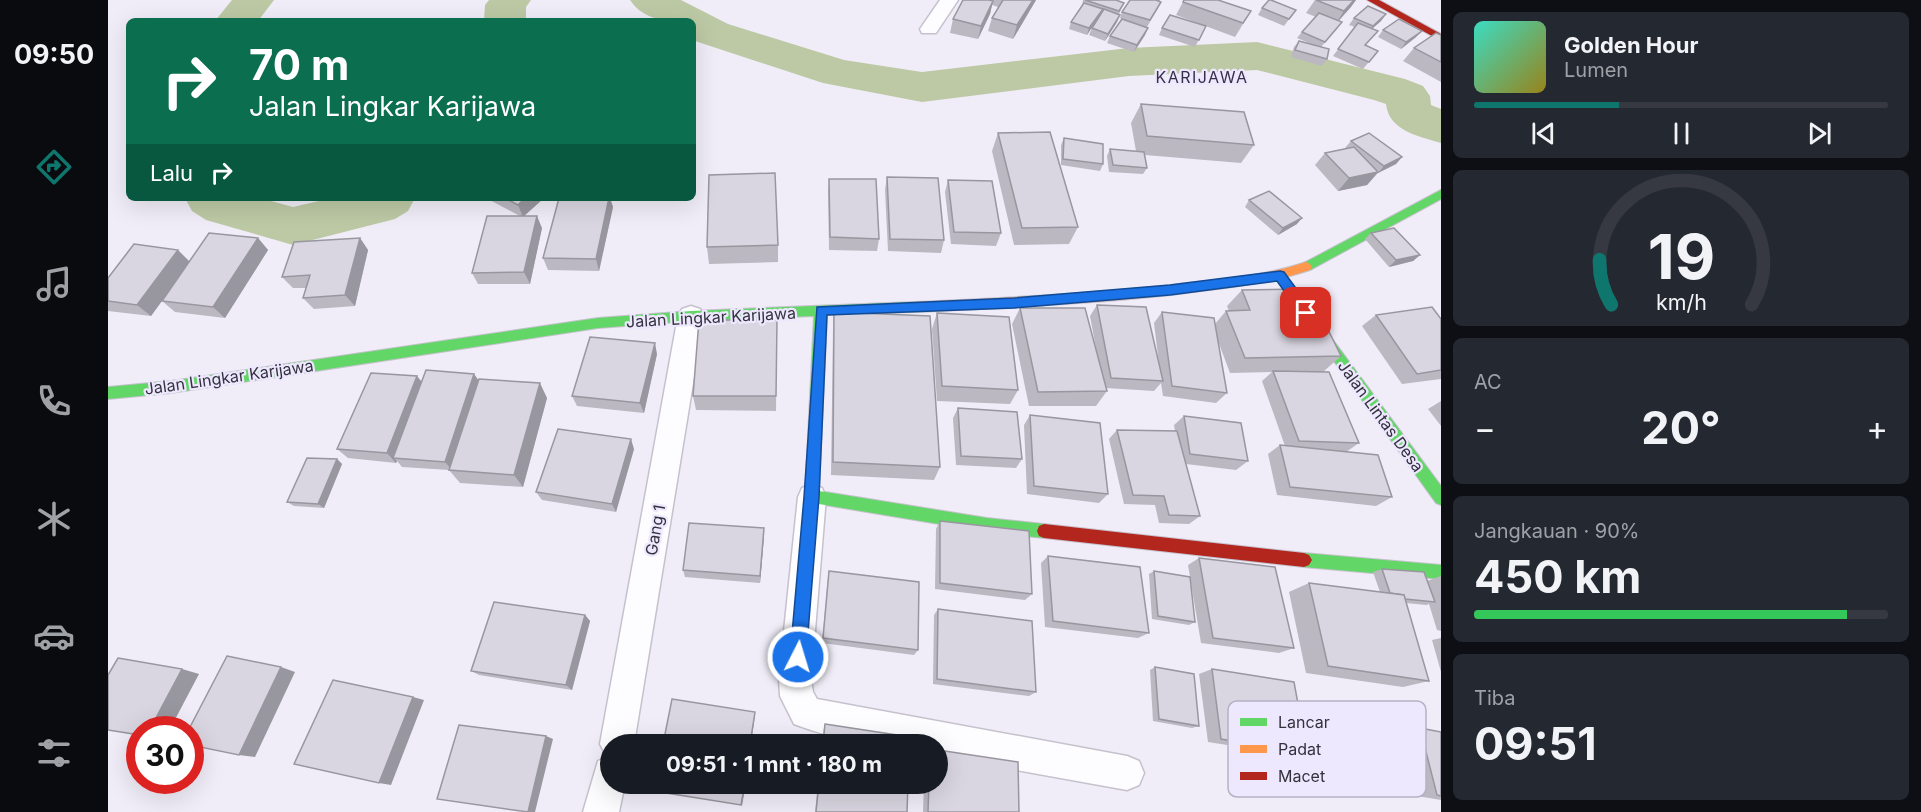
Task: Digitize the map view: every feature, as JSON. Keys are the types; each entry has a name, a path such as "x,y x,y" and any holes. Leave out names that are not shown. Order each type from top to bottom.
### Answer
{"main road":[{"path":"1372,0 1441,38"},
{"name":"Jalan Lingkar Karijawa","path":"108,393 171,387 598,323 691,316 1014,303 1283,280 1441,194"},
{"path":"821,311 812,497 987,525 1345,565 1441,572"},
{"name":"Jalan Lintas Desa","path":"1306,313 1441,498"}],"street":[{"path":"929,29 949,0"},
{"name":"Gang 1","path":"619,734 691,316"},
{"path":"812,497 795,680 797,696 806,712 824,718 1127,773"},
{"path":"601,812 605,794"}],"building":[{"path":"963,0 993,1 981,26 953,19"},
{"path":"1003,0 1033,0 1017,25 992,18"},
{"path":"1085,0 1116,0 1124,3 1119,11"},
{"path":"1130,0 1161,2 1150,20 1122,12"},
{"path":"1184,0 1218,0 1251,11 1243,23 1183,2"},
{"path":"1269,0 1296,10 1289,19 1262,8"},
{"path":"1316,0 1354,0 1344,11"},
{"path":"1084,3 1103,9 1089,28 1071,22"},
{"path":"1368,6 1386,14 1373,26 1354,18"},
{"path":"1104,9 1120,15 1108,34 1092,28"},
{"path":"1319,13 1342,22 1325,42 1302,32"},
{"path":"1170,15 1206,26 1199,40 1162,28"},
{"path":"1122,19 1148,28 1137,45 1110,36"},
{"path":"1399,19 1422,31 1406,42 1383,30"},
{"path":"1358,23 1378,31 1365,45 1378,51 1369,62 1338,49"},
{"path":"1436,33 1441,35 1441,62 1414,48"},
{"path":"1299,41 1329,49 1327,59 1295,50"},
{"path":"1141,104 1244,112 1254,145 1147,136"},
{"path":"1050,132 1078,227 1022,228 998,133"},
{"path":"1369,133 1402,157 1384,166 1351,141"},
{"path":"1064,138 1103,144 1103,164 1063,159"},
{"path":"1354,147 1378,172 1349,178 1325,153"},
{"path":"1110,149 1144,152 1147,168 1113,165"},
{"path":"775,173 778,245 707,247 709,175"},
{"path":"887,177 938,178 944,240 890,239"},
{"path":"829,179 876,179 879,239 830,237"},
{"path":"948,180 992,181 1001,233 954,232"},
{"path":"1269,191 1302,218 1283,228 1249,200"},
{"path":"511,201 522,201 518,205"},
{"path":"558,201 608,201 596,259 543,258"},
{"path":"487,216 537,216 524,272 472,273"},
{"path":"1394,228 1420,255 1396,260 1371,233"},
{"path":"209,233 258,238 213,307 162,301"},
{"path":"360,238 345,295 303,298 310,275 282,277 294,242"},
{"path":"134,244 178,250 137,305 108,301 108,278"},
{"path":"1308,289 1341,356 1245,358 1226,311 1250,310 1242,290"},
{"path":"1097,305 1146,307 1163,381 1111,378"},
{"path":"1432,307 1441,319 1441,370 1417,374 1376,315"},
{"path":"1020,308 1085,308 1107,391 1038,392"},
{"path":"834,312 930,316 940,467 833,462"},
{"path":"1162,312 1214,318 1227,393 1172,386"},
{"path":"937,313 1009,317 1018,390 942,386"},
{"path":"699,320 777,320 776,396 693,396"},
{"path":"590,337 655,343 640,403 572,396"},
{"path":"426,370 474,374 445,462 393,458"},
{"path":"1273,371 1329,372 1359,443 1299,441"},
{"path":"371,373 417,376 387,453 337,449"},
{"path":"479,379 540,383 514,475 449,470"},
{"path":"958,408 1017,412 1022,459 961,456"},
{"path":"1030,415 1100,423 1108,494 1034,486"},
{"path":"1184,416 1241,423 1248,461 1190,454"},
{"path":"558,429 631,439 612,504 536,492"},
{"path":"1117,430 1177,431 1200,516 1169,515 1164,496 1133,495"},
{"path":"1280,445 1378,455 1392,497 1290,487"},
{"path":"307,458 337,459 318,504 287,502"},
{"path":"940,521 1029,531 1032,594 940,583"},
{"path":"689,523 764,528 760,576 683,570"},
{"path":"1048,556 1140,567 1149,633 1053,621"},
{"path":"1199,558 1275,567 1294,648 1213,638"},
{"path":"1382,569 1424,572 1435,602 1405,599 1404,595 1390,593"},
{"path":"829,571 919,582 918,650 823,638"},
{"path":"1154,571 1190,577 1195,622 1158,616"},
{"path":"1309,583 1404,595 1429,681 1328,666"},
{"path":"494,602 585,615 566,685 471,671"},
{"path":"938,609 1032,621 1036,692 937,679"},
{"path":"227,656 281,667 239,755 204,748 204,716 196,716"},
{"path":"118,658 182,669 157,716 126,716 126,733 108,730 108,675"},
{"path":"1155,667 1194,674 1199,726 1159,719"},
{"path":"1212,669 1294,682 1297,701 1228,701 1228,740 1221,739"},
{"path":"333,680 413,697 379,783 294,764"},
{"path":"672,699 755,712 752,734 665,734"},
{"path":"825,724 890,734 824,734"},
{"path":"459,725 546,736 528,812 437,799"},
{"path":"1426,729 1441,732 1441,796 1437,795 1426,752"},
{"path":"948,752 1018,762 1019,812 928,812 929,794 948,794"},
{"path":"673,794 743,794 741,805"},
{"path":"818,794 908,794 907,812 816,812"}],"waterway":[{"path":"239,18 254,0"},
{"path":"505,18 506,5 511,0"},
{"path":"650,0 684,18"},
{"path":"696,24 713,33 839,73 922,87 1129,62 1257,56 1389,89 1407,96 1410,114 1441,127"},
{"path":"215,201 224,207 293,226 377,206 385,201"}],"traffic: fast":[{"path":"1306,267 1441,194"},
{"path":"108,393 171,387 598,323 691,316 913,307"},
{"path":"821,311 812,497 987,525 1044,531"},
{"path":"1312,321 1441,498"},
{"path":"1304,560 1441,572"}],"traffic: slow":[{"path":"913,307 1125,295 1265,278 1306,267"}],"traffic: jam":[{"path":"1372,0 1441,38"},
{"path":"1044,531 1304,560"}],"district":[{"name":"KARIJAWA","path":"1202,77"}],"route":[{"path":"798,657 812,497 821,311 1014,303 1170,290 1280,276 1306,313"}]}
